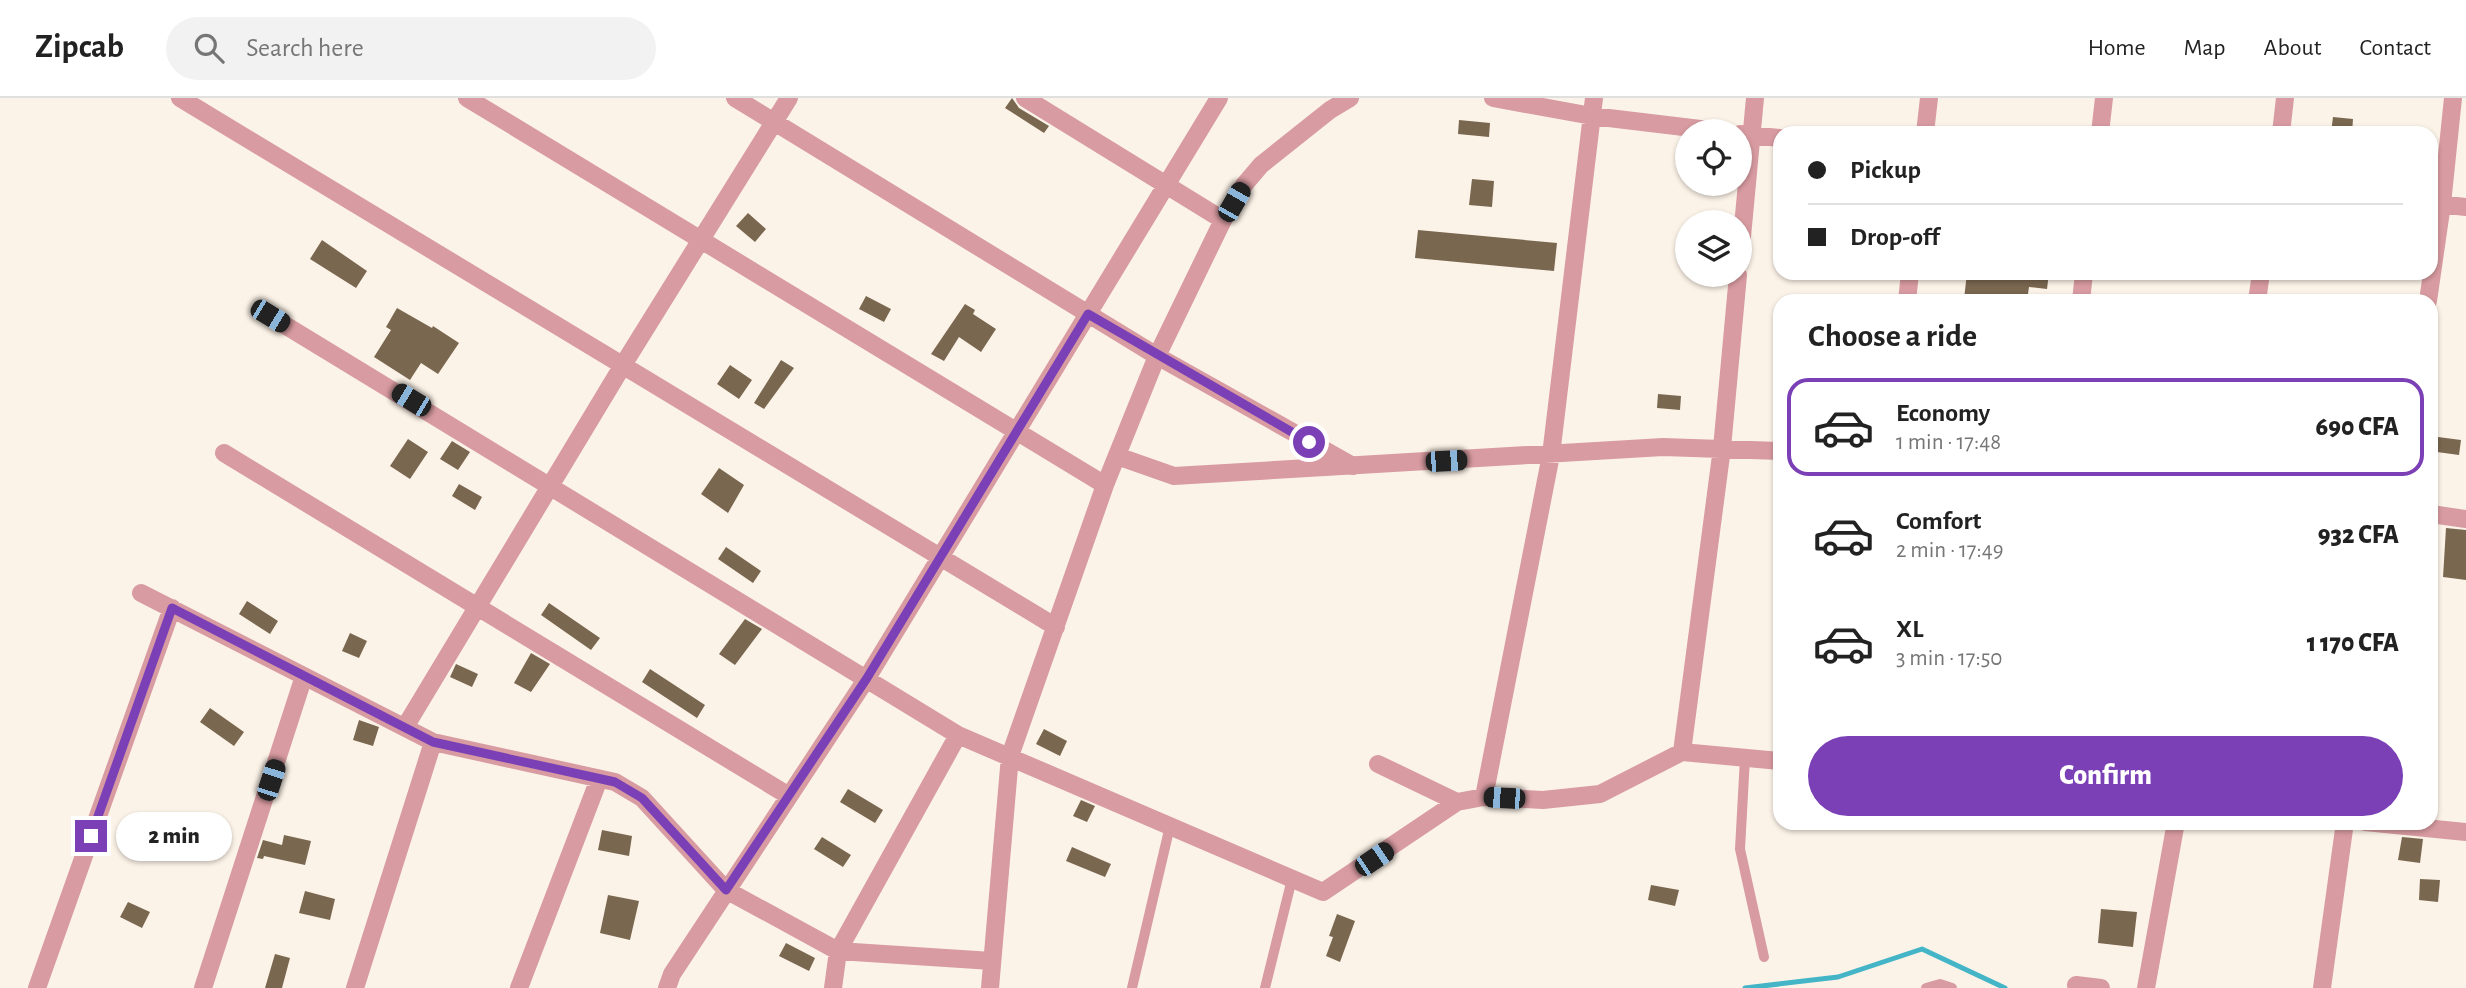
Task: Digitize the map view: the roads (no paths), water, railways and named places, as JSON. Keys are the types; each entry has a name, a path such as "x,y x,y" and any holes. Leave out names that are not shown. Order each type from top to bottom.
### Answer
{"street":[{"path":"180,98 1056,627"},
{"path":"467,98 1105,485"},
{"path":"735,98 1157,356 1353,466"},
{"path":"405,727 623,365 789,98"},
{"path":"1025,98 1223,220"},
{"path":"667,988 672,974 726,890 867,678 1219,98"},
{"path":"990,988 1010,755 1105,485 1157,356 1223,220 1244,184 1261,165 1330,110 1350,98"},
{"path":"1493,98 1592,116 1675,126"},
{"path":"1484,797 1551,455 1594,98"},
{"path":"1749,119 1755,98"},
{"path":"1926,126 1929,98"},
{"path":"2100,126 2104,98"},
{"path":"2282,126 2285,98"},
{"path":"2438,197 2453,98"},
{"path":"1752,136 1773,137"},
{"path":"2438,204 2466,207"},
{"path":"1682,752 1722,448 1737,287"},
{"path":"270,316 958,735 1010,755 1322,892 1457,802 1484,797 1543,800 1600,794 1682,752 1773,760"},
{"path":"1117,456 1174,476 1662,447 1773,451"},
{"path":"224,453 789,796"},
{"path":"2438,515 2466,519"},
{"path":"141,593 433,742 615,782 642,798 726,890 838,951 992,961"},
{"path":"37,988 172,608"},
{"path":"203,988 304,676"},
{"path":"833,988 838,951 958,735"},
{"path":"355,988 433,742"},
{"path":"1378,764 1457,802"},
{"path":"519,988 599,779"},
{"path":"2438,829 2466,832"},
{"path":"2146,988 2175,830"},
{"path":"2322,988 2344,830"},
{"path":"2076,985 2101,988"}],"lane":[{"path":"1745,758 1740,849 1765,957"},
{"path":"1132,988 1170,825"},
{"path":"1265,988 1292,879"},
{"path":"1926,988 1940,984 1952,988"}],"waterway":[{"path":"1745,988 1838,977 1922,949 2005,988"}]}
